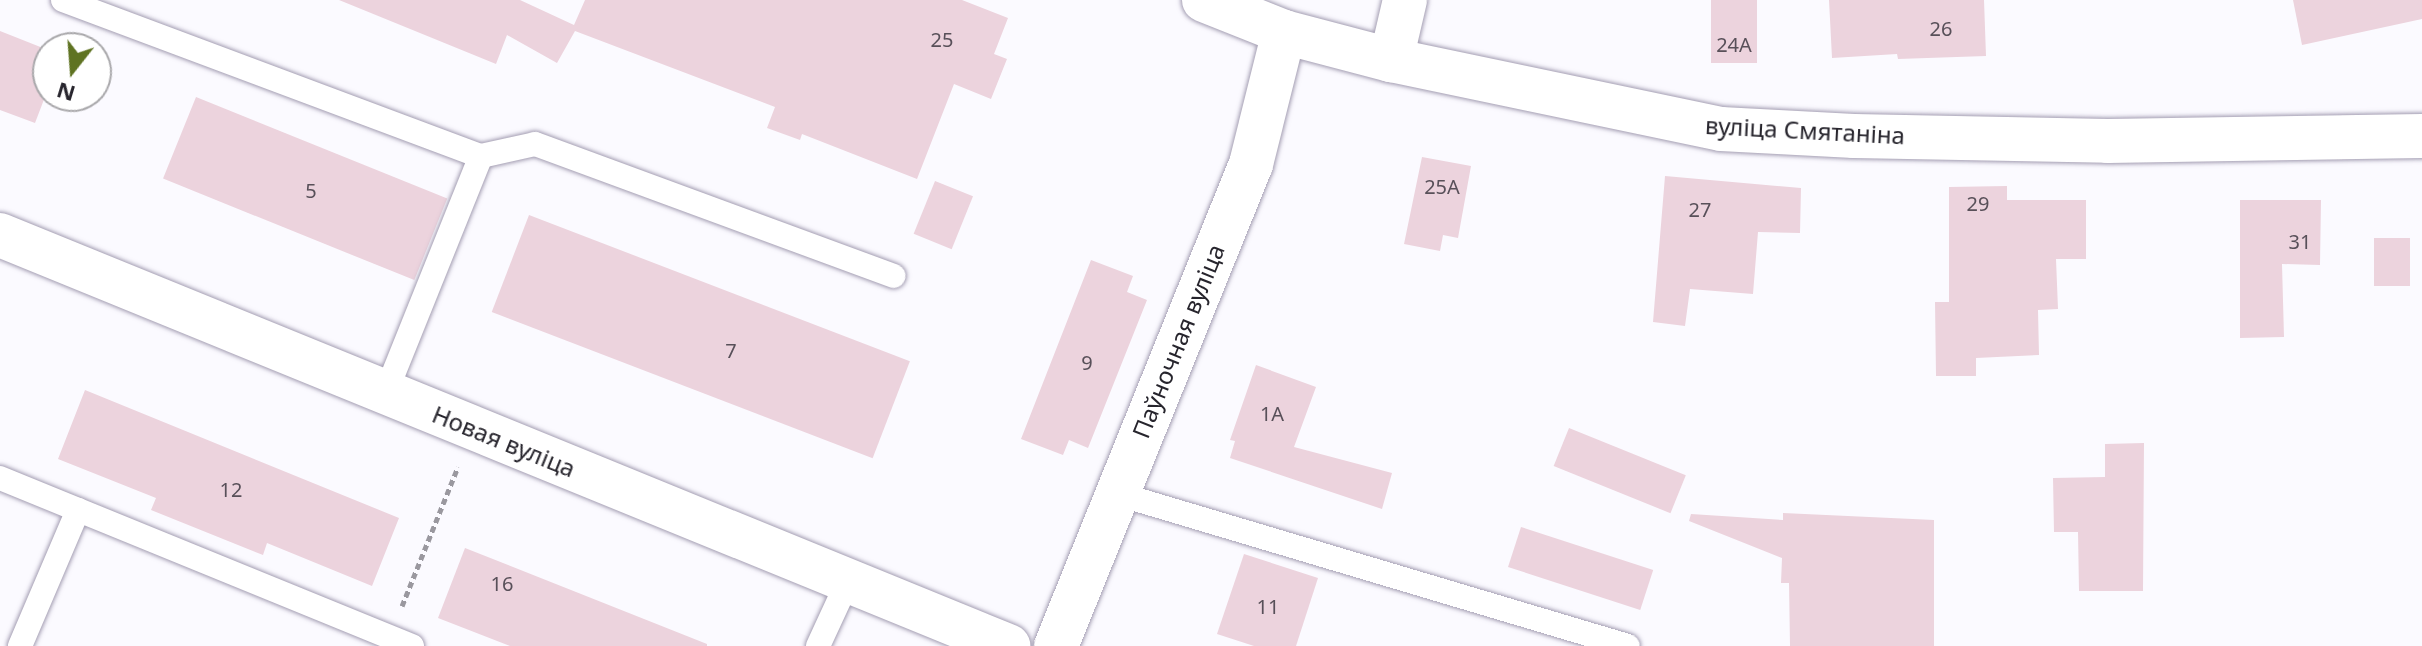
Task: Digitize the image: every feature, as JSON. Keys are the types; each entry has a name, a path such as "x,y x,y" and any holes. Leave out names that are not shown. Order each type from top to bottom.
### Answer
{"street":[{"name":"вуліца Смятаніна","path":"1204,0 1284,32 1391,60 1721,129 1854,136 2108,141 2422,136"},
{"path":"1391,60 1405,0"},
{"name":"Паўночная вуліца","path":"1056,646 1115,493 1251,164 1284,32"},
{"name":"Новая вуліца","path":"0,235 1008,646"}],"lane":[{"path":"63,0 481,156 535,144 894,276"},
{"path":"386,392 481,156"},
{"path":"0,478 401,642"},
{"path":"1115,493 1628,646"},
{"path":"20,646 78,510"},
{"path":"818,646 848,581"}],"path":[{"path":"401,642 473,428"}],"building":[{"path":"339,0 520,0 574,25 585,0 962,0 1008,18 994,54 1007,59 991,99 954,84 917,179 802,134 800,140 767,128 775,107 575,31 557,63 507,35 496,64"},
{"path":"1711,0 1757,0 1757,63 1711,63"},
{"path":"1829,0 1984,0 1986,56 1898,59 1897,54 1832,58"},
{"path":"2293,0 2422,0 2422,19 2302,45"},
{"path":"0,31 32,44 32,112 39,112 35,123 0,110"},
{"path":"196,97 447,199 414,280 163,179"},
{"path":"1422,157 1471,166 1458,238 1443,235 1440,251 1404,244"},
{"path":"1665,176 1801,188 1800,233 1758,232 1753,294 1690,289 1685,326 1653,322"},
{"path":"935,181 973,196 952,249 914,234"},
{"path":"2007,186 2007,200 2086,200 2086,259 2056,259 2058,309 2038,310 2039,355 1976,358 1976,376 1936,376 1935,302 1949,302 1949,187"},
{"path":"2240,200 2321,200 2320,265 2282,264 2284,337 2240,338"},
{"path":"529,215 910,361 873,458 492,312"},
{"path":"2374,238 2410,238 2410,286 2374,286"},
{"path":"1091,260 1133,276 1127,292 1147,300 1088,448 1069,440 1063,455 1021,439"},
{"path":"1256,365 1316,387 1294,447 1392,473 1382,509 1230,458 1235,441 1230,440"},
{"path":"85,390 399,518 372,586 267,543 263,555 151,510 156,498 58,459"},
{"path":"1569,428 1686,475 1670,513 1554,466"},
{"path":"2144,443 2143,591 2079,591 2078,532 2054,532 2053,478 2105,477 2105,444"},
{"path":"1783,513 1934,520 1934,646 1790,646 1789,583 1781,583 1782,558 1689,521 1691,514 1783,520"},
{"path":"1521,527 1653,570 1640,610 1508,567"},
{"path":"465,548 707,646 510,646 438,618"},
{"path":"1244,554 1318,578 1296,646 1254,646 1217,634"}]}
